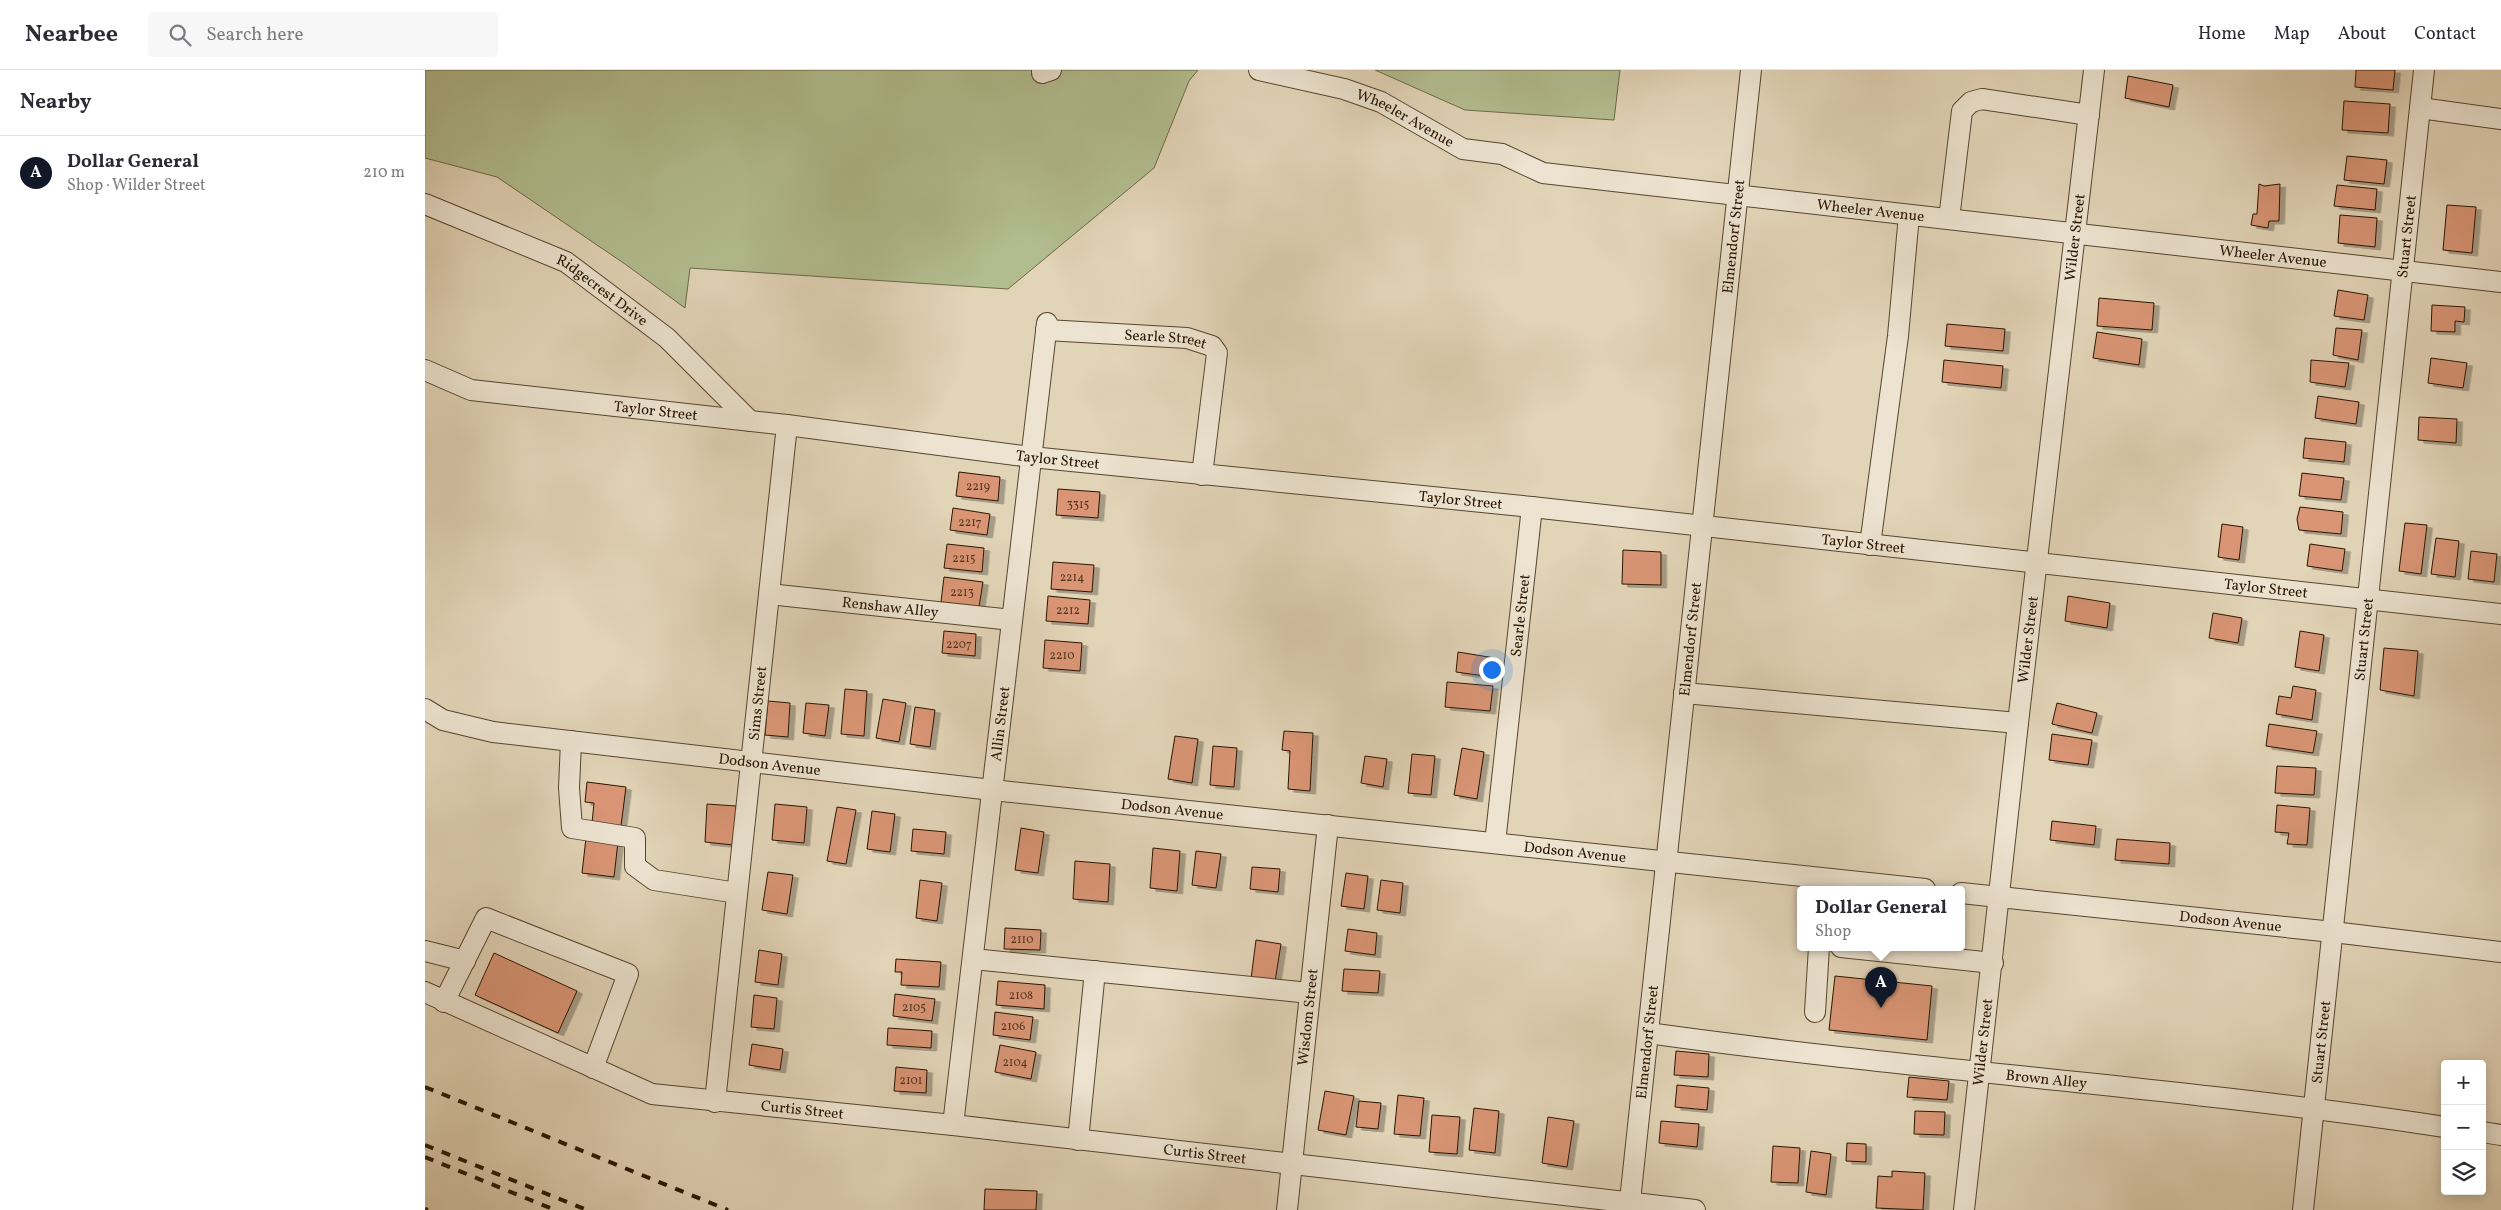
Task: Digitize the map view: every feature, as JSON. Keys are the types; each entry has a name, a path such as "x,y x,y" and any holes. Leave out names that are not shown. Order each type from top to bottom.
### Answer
{"street":[{"path":"1042,70 1042,74 1051,70"},
{"name":"Wheeler Avenue","path":"1259,70 1344,89 1381,102 1463,149 1502,154 1543,173 2501,282"},
{"name":"Elmendorf Street","path":"1629,1206 1751,70"},
{"name":"Wilder Street","path":"1964,1210 1993,963 2018,723 2077,233 2094,70"},
{"name":"Stuart Street","path":"2303,1210 2424,70"},
{"path":"1949,219 1962,111 1971,102 1982,98 2089,115"},
{"path":"2420,108 2501,119"},
{"name":"Ridgecrest Drive","path":"425,204 565,262 667,338 751,421"},
{"path":"1870,545 1897,336 1909,215"},
{"name":"Allin Street","path":"953,1126 1046,326"},
{"name":"Searle Street","path":"1046,326 1187,338 1212,346 1217,353 1201,475"},
{"name":"Taylor Street","path":"425,370 471,390 787,425 1031,457 1702,525 2037,564 2501,614"},
{"name":"Sims Street","path":"715,1102 787,425"},
{"name":"Searle Street","path":"1495,843 1532,507"},
{"name":"Renshaw Alley","path":"769,594 1012,620"},
{"path":"1684,693 2018,723"},
{"name":"Dodson Avenue","path":"425,709 443,720 493,732 992,790 1666,862 1824,884 1864,886"},
{"path":"571,741 569,788 572,828 635,838 635,866 654,880 737,893"},
{"name":"Wisdom Street","path":"1287,1210 1328,825"},
{"name":"Dodson Avenue","path":"1965,893 2333,932 2501,952"},
{"path":"444,1002 487,918 628,974 593,1068"},
{"path":"425,951 465,961"},
{"path":"1815,1012 1819,951"},
{"path":"1879,951 1993,963"},
{"path":"973,959 1310,993"},
{"path":"1078,1140 1095,971"},
{"name":"Curtis Street","path":"425,992 651,1094 1078,1140 1629,1206 1695,1210"},
{"name":"Brown Alley","path":"1648,1033 1763,1049 1981,1070 2314,1107 2441,1126"},
{"path":"2486,1133 2501,1135"}],"green space":[{"path":"425,70 1198,70 1189,81 1154,168 1008,289 690,268 685,308 625,264 497,177 425,158"},
{"path":"1375,70 1620,70 1614,120 1465,110"}],"building":[{"path":"2356,70 2395,70 2393,90 2355,87"},
{"path":"2128,76 2173,85 2169,107 2125,98"},
{"path":"2344,101 2390,104 2388,133 2342,130"},
{"path":"2347,156 2387,160 2384,184 2344,180"},
{"path":"2259,184 2264,186 2280,184 2279,221 2269,221 2268,228 2251,225 2253,214 2257,214"},
{"path":"2337,185 2377,189 2375,210 2334,206"},
{"path":"2447,205 2476,207 2472,253 2443,250"},
{"path":"2340,215 2377,218 2375,247 2338,243"},
{"path":"2338,290 2368,295 2364,320 2334,316"},
{"path":"2099,298 2154,303 2152,330 2097,326"},
{"path":"2432,305 2465,307 2464,322 2455,321 2455,332 2431,331"},
{"path":"1947,324 2005,329 2003,351 1945,346"},
{"path":"2336,328 2362,330 2358,360 2333,355"},
{"path":"2097,332 2142,339 2139,365 2093,358"},
{"path":"2431,358 2467,363 2463,388 2428,383"},
{"path":"1944,360 2003,366 2001,388 1942,382"},
{"path":"2311,360 2349,363 2345,387 2310,382"},
{"path":"2318,396 2359,402 2356,424 2315,418"},
{"path":"2419,417 2457,419 2456,443 2418,440"},
{"path":"2305,438 2346,442 2344,462 2303,458"},
{"path":"959,472 1000,477 998,501 956,496"},
{"path":"2302,473 2344,478 2341,500 2299,496"},
{"path":"1058,489 1100,492 1098,518 1056,515"},
{"path":"2300,507 2343,512 2341,534 2299,530 2297,519"},
{"path":"953,508 990,514 987,535 950,530"},
{"path":"2405,523 2427,525 2421,574 2399,571"},
{"path":"2222,524 2243,527 2239,560 2218,557"},
{"path":"2436,538 2459,541 2455,577 2431,574"},
{"path":"947,544 984,548 982,572 944,568"},
{"path":"2310,544 2345,549 2342,571 2307,566"},
{"path":"1623,550 1661,552 1661,585 1622,584"},
{"path":"2471,551 2497,554 2494,582 2468,579"},
{"path":"1053,562 1094,565 1092,592 1051,589"},
{"path":"944,577 983,582 979,607 941,602"},
{"path":"1048,596 1090,600 1088,624 1046,621"},
{"path":"2068,596 2110,603 2107,628 2065,621"},
{"path":"2213,613 2242,618 2238,643 2209,638"},
{"path":"944,631 976,634 975,656 942,653"},
{"path":"2300,631 2324,635 2319,671 2295,667"},
{"path":"1045,640 1082,643 1080,671 1043,668"},
{"path":"2384,648 2418,651 2414,696 2380,690"},
{"path":"1458,652 1495,658 1492,677 1456,672"},
{"path":"1447,682 1493,686 1490,711 1445,707"},
{"path":"2293,686 2316,690 2312,720 2276,714 2279,696 2291,698"},
{"path":"845,689 867,691 864,736 841,734"},
{"path":"883,699 906,703 899,742 876,738"},
{"path":"768,701 790,703 788,737 765,735"},
{"path":"806,703 829,705 825,736 803,733"},
{"path":"2057,703 2097,713 2092,733 2052,724"},
{"path":"915,707 935,710 930,747 910,744"},
{"path":"2269,724 2317,731 2313,753 2266,746"},
{"path":"1284,731 1313,733 1310,791 1288,789 1290,751 1282,750"},
{"path":"2052,734 2092,740 2088,765 2049,760"},
{"path":"1175,736 1198,739 1192,783 1168,779"},
{"path":"1213,746 1237,748 1234,787 1210,785"},
{"path":"1462,748 1484,752 1477,799 1454,795"},
{"path":"1412,754 1435,756 1431,795 1408,793"},
{"path":"1365,756 1387,759 1383,787 1361,783"},
{"path":"2277,766 2316,768 2314,795 2275,793"},
{"path":"587,782 626,787 621,826 592,823 594,803 585,802"},
{"path":"707,804 736,806 733,845 705,842"},
{"path":"775,804 807,807 804,843 772,840"},
{"path":"2277,805 2310,808 2307,845 2287,844 2289,833 2275,832"},
{"path":"837,807 856,810 846,864 827,861"},
{"path":"872,811 895,814 890,852 867,849"},
{"path":"2052,821 2096,826 2094,845 2050,840"},
{"path":"1021,828 1044,832 1038,873 1015,870"},
{"path":"913,829 946,832 944,854 911,851"},
{"path":"586,838 618,842 614,877 582,873"},
{"path":"2117,839 2170,843 2169,864 2115,860"},
{"path":"1153,848 1180,851 1177,891 1150,888"},
{"path":"1196,851 1221,854 1216,888 1192,885"},
{"path":"1075,861 1110,864 1108,902 1073,899"},
{"path":"1252,867 1280,869 1278,892 1250,889"},
{"path":"768,872 793,875 787,914 762,910"},
{"path":"1346,873 1368,876 1364,909 1341,906"},
{"path":"920,880 942,883 937,921 916,918"},
{"path":"1381,880 1403,883 1400,913 1377,910"},
{"path":"1005,928 1041,930 1040,950 1004,949"},
{"path":"1348,929 1377,933 1375,955 1345,951"},
{"path":"1256,940 1281,944 1275,982 1251,979"},
{"path":"759,950 782,954 778,985 755,982"},
{"path":"494,953 577,991 558,1033 475,995"},
{"path":"896,959 941,962 939,987 901,985 902,972 895,972"},
{"path":"1344,969 1380,971 1378,993 1342,991"},
{"path":"1835,976 1932,986 1927,1040 1829,1030"},
{"path":"998,981 1045,985 1044,1009 996,1005"},
{"path":"895,994 935,999 932,1021 893,1016"},
{"path":"754,995 777,998 774,1029 751,1027"},
{"path":"995,1012 1033,1017 1030,1040 993,1035"},
{"path":"888,1028 932,1031 931,1048 887,1045"},
{"path":"752,1044 783,1049 780,1070 749,1065"},
{"path":"1000,1045 1036,1052 1031,1079 995,1072"},
{"path":"1676,1051 1709,1054 1708,1077 1674,1075"},
{"path":"896,1067 927,1070 926,1093 894,1091"},
{"path":"1909,1077 1949,1081 1947,1100 1907,1097"},
{"path":"1677,1085 1709,1088 1707,1110 1675,1107"},
{"path":"1325,1091 1354,1096 1346,1135 1318,1130"},
{"path":"1398,1095 1424,1098 1420,1136 1394,1134"},
{"path":"1359,1101 1381,1103 1378,1129 1356,1127"},
{"path":"1474,1108 1499,1111 1495,1153 1469,1150"},
{"path":"1915,1111 1945,1112 1944,1135 1914,1134"},
{"path":"1432,1115 1460,1117 1457,1154 1429,1152"},
{"path":"1548,1117 1574,1121 1567,1167 1542,1163"},
{"path":"1661,1121 1699,1124 1697,1147 1659,1143"},
{"path":"1847,1143 1866,1144 1866,1162 1846,1161"},
{"path":"1773,1146 1800,1148 1798,1183 1771,1182"},
{"path":"1811,1151 1831,1154 1826,1195 1806,1192"},
{"path":"1892,1171 1925,1173 1923,1210 1876,1208 1878,1176 1892,1177"},
{"path":"985,1189 1037,1191 1036,1210 984,1210"}],"railway":[{"path":"425,1087 728,1210"},
{"path":"425,1145 587,1210"},
{"path":"425,1157 555,1210"}],"place":[{"name":"Dollar General","path":"1881,1008"}]}
